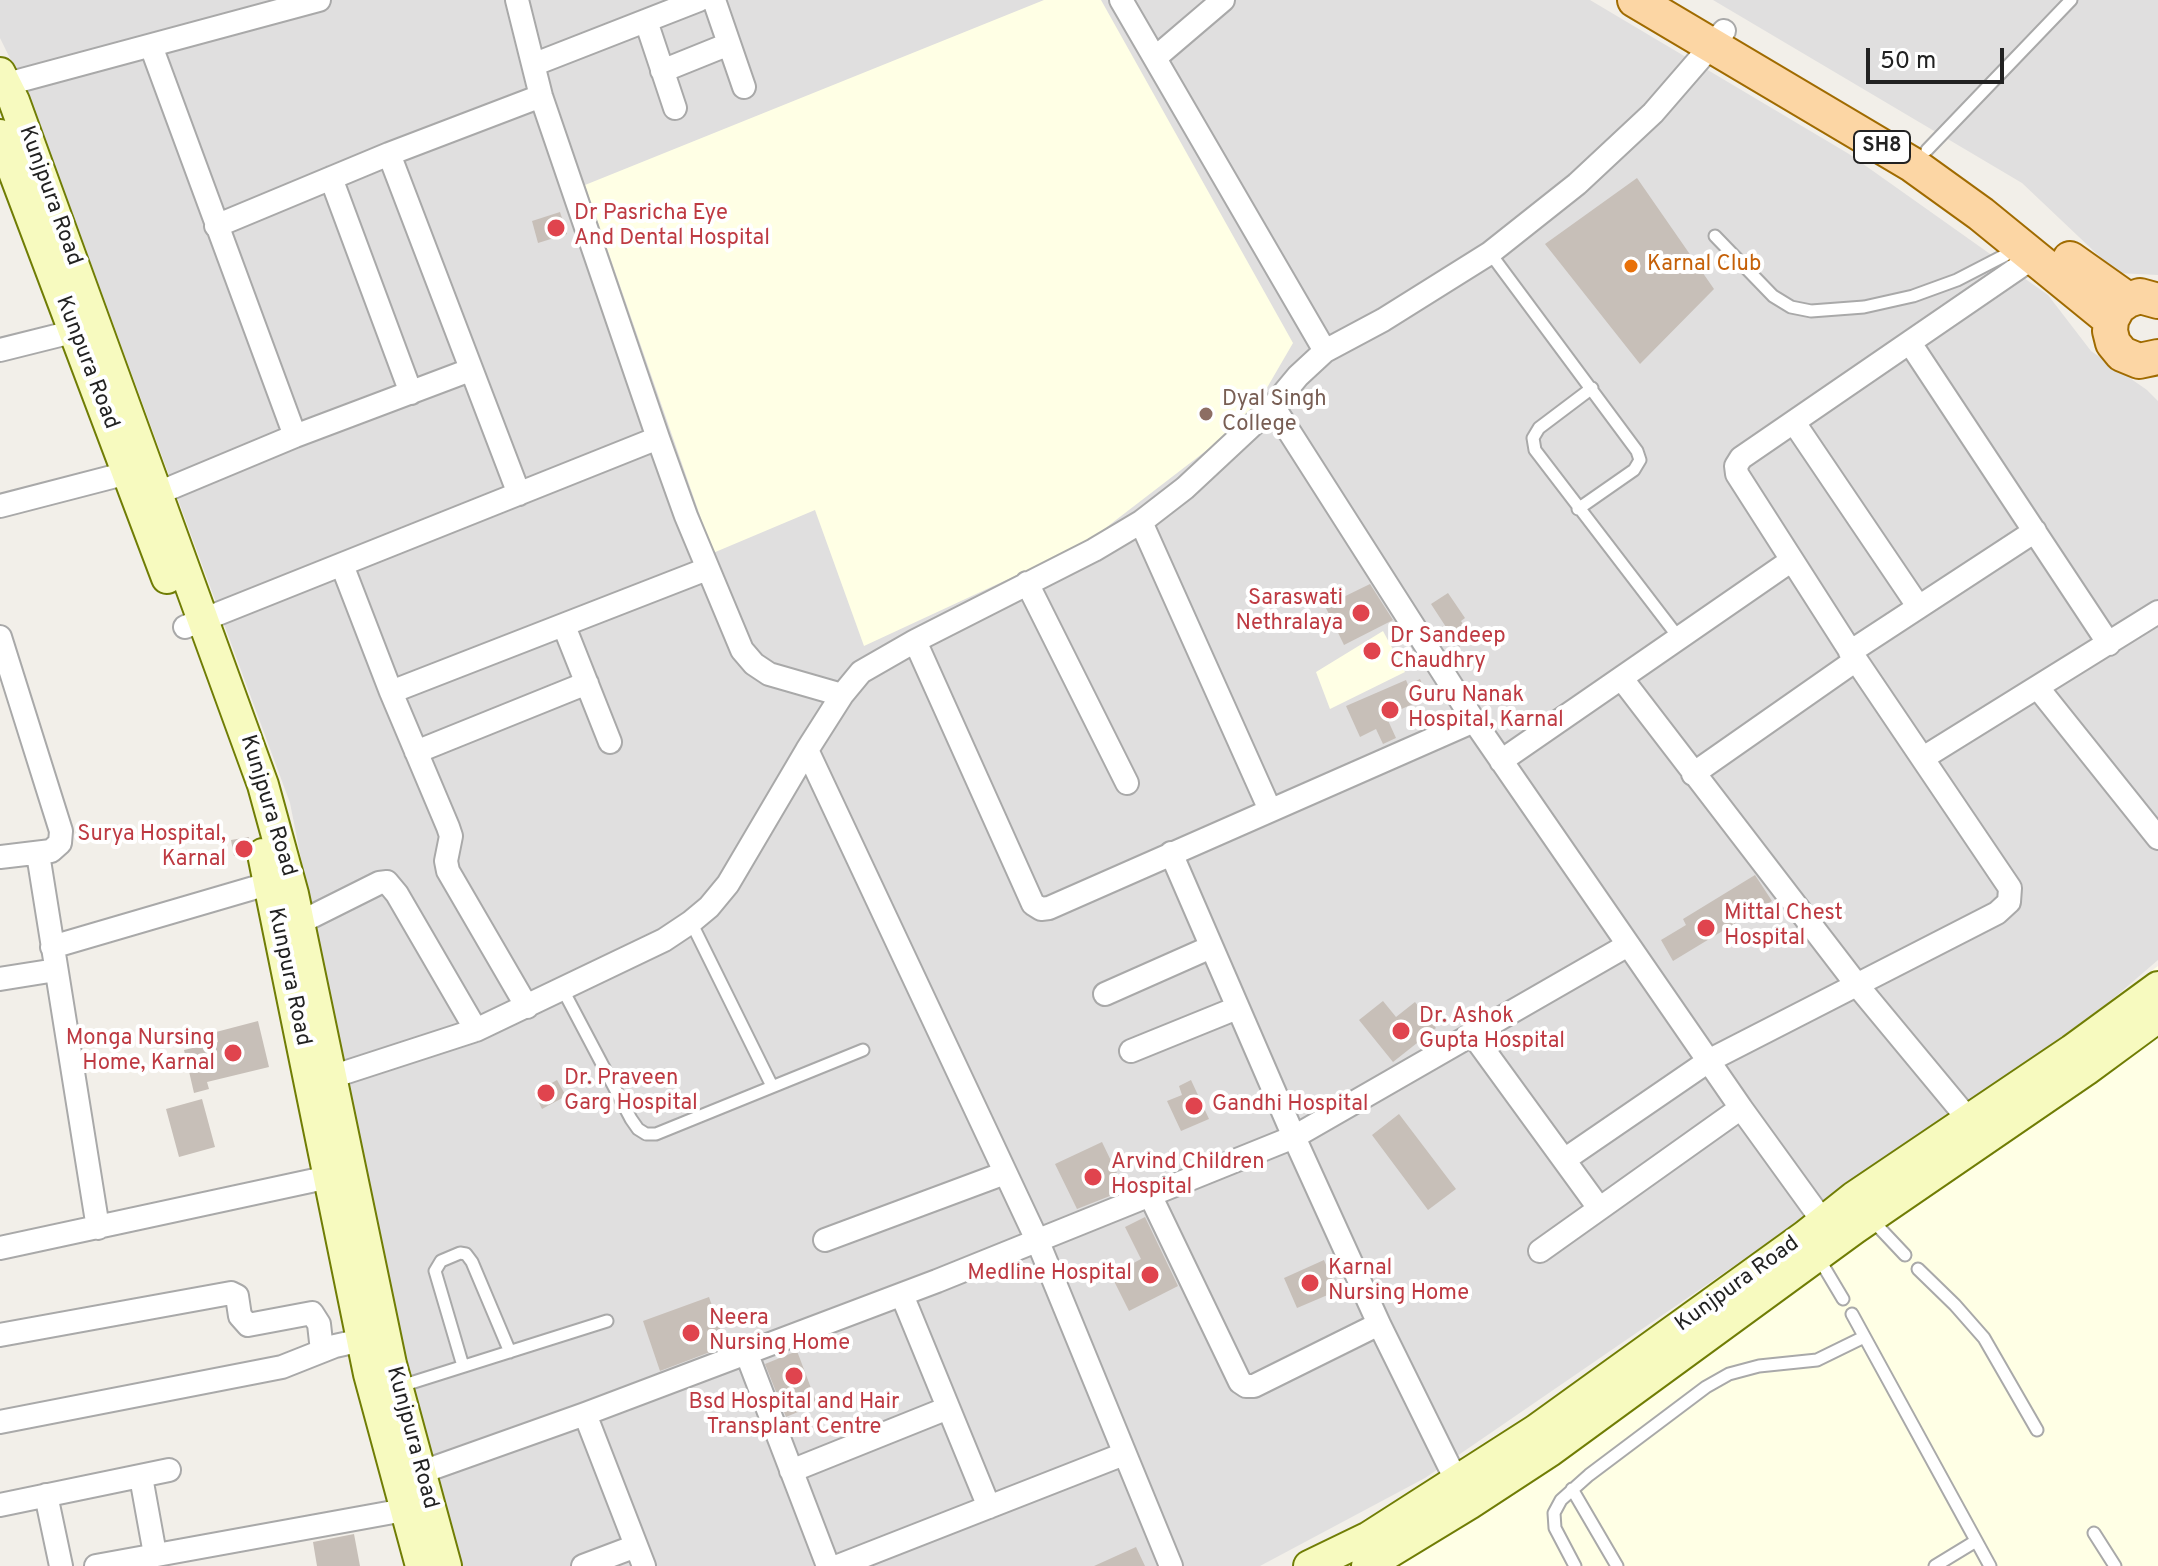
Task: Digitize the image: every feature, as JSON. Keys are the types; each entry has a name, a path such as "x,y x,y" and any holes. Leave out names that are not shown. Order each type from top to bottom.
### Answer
{"main road":[{"name":"SH8","path":"1635,0 1719,39 1949,163 2132,307"},
{"name":"SH8","path":"1671,0 1719,39 1913,165 2028,252 2132,307"},
{"path":"2132,307 2110,331 2113,343 2122,354 2152,365"}],"street":[{"path":"2,81 151,46 319,0"},
{"path":"517,0 541,96 658,438 707,569 742,650 754,664 769,674 842,695"},
{"path":"535,64 699,0"},
{"path":"714,0 744,87"},
{"path":"1121,0 1325,351"},
{"path":"1155,58 1223,0"},
{"path":"646,21 675,108"},
{"path":"321,1080 476,1030 664,940 691,922 709,907 728,884 807,750 842,695 861,672 1141,522 1185,488 1273,406 1298,376 1325,351 1383,320 1490,253 1577,184 1653,113 1719,39"},
{"path":"662,71 729,44"},
{"path":"151,46 295,436"},
{"name":"Kunjpura Road","path":"2,81 85,328 195,623 263,785 279,881 299,923 321,1080 386,1392 418,1508 446,1566"},
{"path":"216,226 389,154 541,96"},
{"name":"Kunpura Road","path":"1,140 85,328"},
{"path":"389,154 519,494"},
{"path":"331,178 411,393"},
{"path":"1564,1160 1710,1060 1997,913 2009,902 2010,888 1853,656 1737,474 1736,466 1741,458 1910,343 2028,252"},
{"path":"0,350 85,328"},
{"path":"1910,343 2109,644"},
{"path":"0,506 143,484 295,436 470,370"},
{"path":"1273,406 1474,721 1710,1060 1815,1238"},
{"path":"1795,424 1918,606"},
{"path":"195,623 658,438"},
{"path":"1141,522 1270,810"},
{"path":"1693,774 1918,606 2035,531"},
{"path":"1501,761 1792,560"},
{"path":"342,565 451,836 447,853 448,871 527,1007"},
{"path":"391,692 707,569"},
{"path":"1027,583 1127,783"},
{"path":"1923,758 2158,612"},
{"path":"564,626 610,742"},
{"path":"0,637 10,705 61,831 60,843 51,851 0,857"},
{"path":"915,641 1033,904 1041,909 1474,721"},
{"path":"1622,679 1857,985 1969,1120"},
{"path":"416,752 587,683"},
{"path":"2038,688 2158,838"},
{"path":"807,750 1038,1242 1171,1566"},
{"path":"1171,853 1379,1324 1463,1494"},
{"path":"38,854 98,1228"},
{"path":"52,947 279,881"},
{"name":"Kunpura Road","path":"279,881 321,1080"},
{"path":"299,923 379,883 387,882 476,1030"},
{"path":"409,1477 902,1295 1294,1137 1628,945"},
{"path":"1105,994 1211,947"},
{"path":"0,979 56,970"},
{"name":"Kunjpura Road","path":"1863,1208 1969,1120 2158,987"},
{"path":"1131,1051 1237,1008"},
{"name":"Kunjpura Road","path":"1367,1566 1463,1494 1536,1430 1815,1238 2086,1070 2158,1017"},
{"path":"1473,1035 1599,1208"},
{"path":"1540,1251 1741,1108"},
{"path":"825,1240 1005,1173"},
{"path":"0,1248 340,1175 362,1340 386,1392"},
{"path":"1151,1197 1240,1382 1246,1386 1254,1386 1379,1324"},
{"path":"0,1335 231,1293 237,1296 240,1316 248,1325 312,1313 319,1324 322,1351"},
{"path":"902,1295 989,1507"},
{"path":"0,1422 282,1367 347,1342 362,1340"},
{"path":"746,1352 828,1566"},
{"path":"791,1471 948,1408"},
{"path":"583,1566 640,1556 585,1414"},
{"path":"838,1566 1124,1454"},
{"path":"0,1505 169,1470"},
{"path":"141,1477 155,1554"},
{"name":"Kunjpura Road","path":"1309,1566 1463,1494"},
{"path":"46,1495 61,1566"},
{"path":"96,1566 418,1508 421,1566"}],"lane":[{"path":"1927,150 2071,0"},
{"path":"1715,236 1773,296 1791,307 1811,311 1864,307 1913,296 2028,252"},
{"path":"1490,253 1637,451 1640,460 1634,470 1578,509"},
{"path":"1592,388 1539,428 1533,438 1535,450 1679,638"},
{"path":"691,922 772,1086"},
{"path":"563,990 631,1119 646,1134 656,1134 863,1050"},
{"path":"1863,1208 1905,1255"},
{"path":"1815,1238 1843,1299"},
{"path":"463,1366 435,1271 441,1261 460,1253 466,1254 472,1262 510,1352"},
{"path":"1918,1269 1984,1338 2037,1430"},
{"path":"1852,1314 1990,1566"},
{"path":"386,1392 607,1321"},
{"path":"1575,1566 1555,1528 1554,1513 1572,1489 1706,1387 1729,1374 1759,1366 1817,1360 1864,1337"},
{"path":"1572,1489 1617,1566"},
{"path":"2094,1533 2115,1566"},
{"path":"1935,1566 1976,1541"}],"shaded area":[{"path":"0,0 1590,0 1849,154 2048,295 2091,351 2158,401 2158,960 2072,1034 1425,1478 1260,1566 461,1566 392,1317 290,803 31,101 0,38"},
{"path":"1044,0 1101,0 1293,343 1250,417 1086,543 864,646 815,510 713,553 585,185"},
{"path":"1713,0 2158,0 2158,275 2117,273 2022,183"},
{"name":"Dr Sandeep Chaudhry","path":"1383,631 1405,672 1330,709 1316,672"},
{"path":"2158,966 2158,1566 1339,1566"}],"building":[{"name":"Karnal Club","path":"1637,178 1714,289 1640,364 1545,244"},
{"path":"560,212 567,234 538,243 532,221"},
{"path":"1370,584 1393,620 1344,645 1325,606"},
{"path":"1448,593 1465,618 1461,621 1472,638 1459,647 1431,604"},
{"path":"1420,679 1426,692 1413,698 1415,703 1386,716 1396,738 1383,744 1376,729 1360,737 1346,706 1406,680 1408,685"},
{"path":"249,837 245,854 234,856 231,840"},
{"path":"1755,875 1772,901 1673,961 1661,940 1686,925 1683,919"},
{"path":"1383,1001 1396,1017 1415,1002 1436,1028 1393,1062 1359,1020"},
{"path":"258,1021 269,1067 207,1082 209,1089 194,1093 184,1050 218,1042 216,1032"},
{"path":"557,1080 566,1096 542,1109 534,1093"},
{"path":"1191,1080 1209,1119 1181,1131 1167,1101 1182,1095 1179,1086"},
{"path":"202,1099 215,1147 179,1157 166,1109"},
{"path":"1399,1114 1456,1189 1428,1210 1372,1135"},
{"path":"1102,1142 1125,1190 1077,1209 1055,1164"},
{"path":"1145,1217 1178,1286 1129,1311 1111,1275 1141,1259 1125,1227"},
{"path":"1324,1260 1337,1291 1297,1308 1284,1278"},
{"path":"709,1297 726,1346 660,1371 643,1321"},
{"path":"797,1351 817,1404 786,1417 765,1364"},
{"path":"354,1534 360,1566 317,1566 313,1542"},
{"path":"1136,1547 1145,1566 1094,1566"}],"place":[{"name":"Dr Pasricha Eye And Dental Hospital","path":"556,228"},
{"name":"Karnal Club","path":"1631,266"},
{"name":"Dyal Singh College","path":"1206,414"},
{"name":"Saraswati Nethralaya","path":"1361,613"},
{"name":"Dr Sandeep Chaudhry","path":"1372,651"},
{"name":"Guru Nanak Hospital, Karnal","path":"1390,710"},
{"name":"Surya Hospital, Karnal","path":"244,849"},
{"name":"Mittal Chest Hospital","path":"1706,928"},
{"name":"Dr. Ashok Gupta Hospital","path":"1401,1031"},
{"name":"Monga Nursing Home, Karnal","path":"233,1053"},
{"name":"Dr. Praveen Garg Hospital","path":"546,1093"},
{"name":"Gandhi Hospital","path":"1194,1106"},
{"name":"Arvind Children Hospital","path":"1093,1177"},
{"name":"Medline Hospital","path":"1150,1275"},
{"name":"Karnal Nursing Home","path":"1310,1283"},
{"name":"Neera Nursing Home","path":"691,1333"},
{"name":"Bsd Hospital and Hair Transplant Centre","path":"794,1376"}]}
